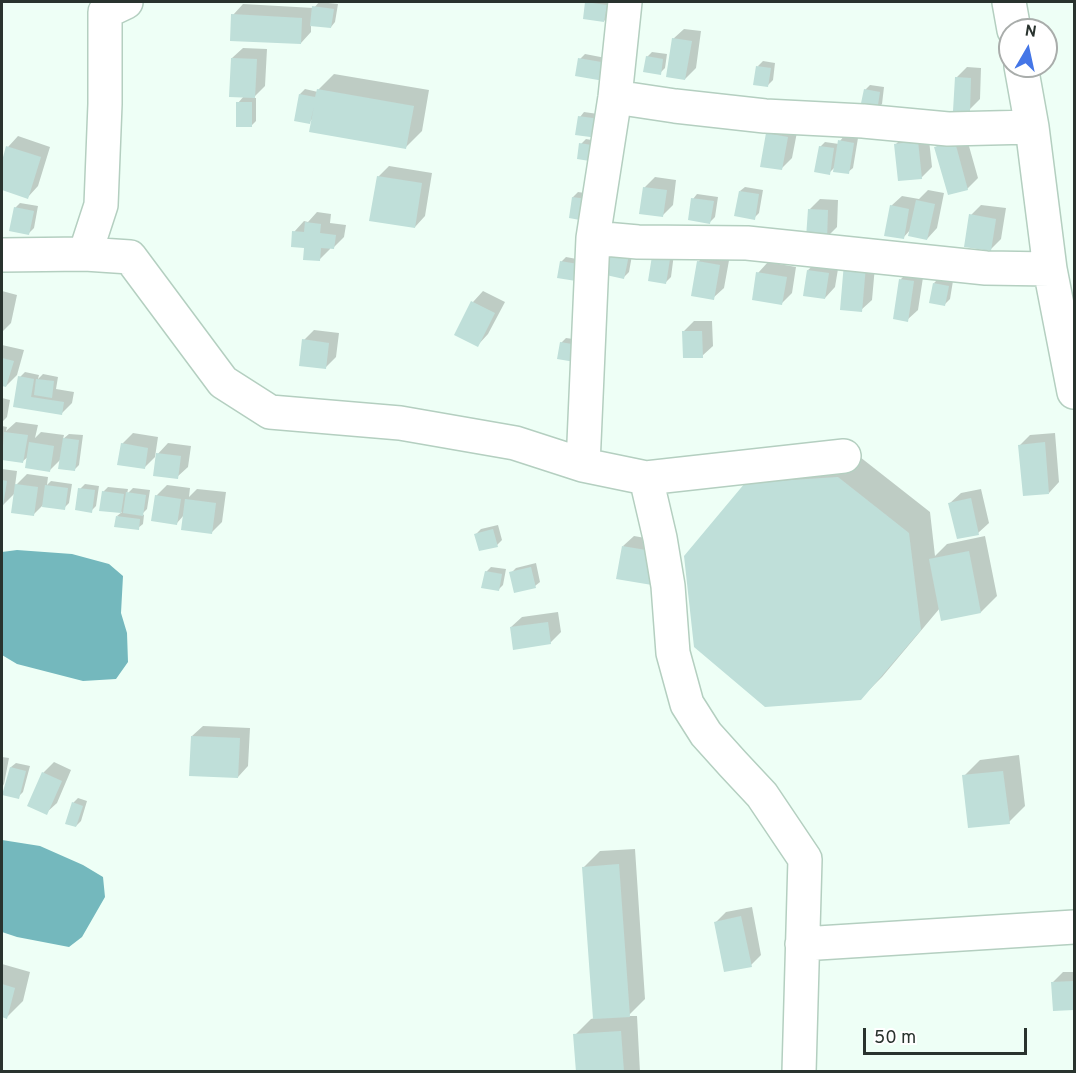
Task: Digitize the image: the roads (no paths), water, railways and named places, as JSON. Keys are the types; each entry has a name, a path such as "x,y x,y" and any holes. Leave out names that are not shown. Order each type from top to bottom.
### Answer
{"street":[{"path":"85,254 100,205 105,104 105,12 126,2"},
{"path":"583,465 593,238 615,97 625,2"},
{"path":"1009,2 1012,18"},
{"path":"1023,78 1032,127 1050,269 1074,392"},
{"path":"615,97 765,116 863,121 948,129 1032,127"},
{"path":"593,238 638,242 747,243 986,268 1050,269"},
{"path":"2,255 85,254 130,257 223,382 270,412 400,423 515,443 583,465 646,478 844,456"},
{"path":"646,478 668,586 673,653 687,704 706,734 762,795 805,859 799,1071"},
{"path":"802,944 1074,927"}],"water":[{"path":"17,550 72,554 109,564 123,576 121,613 127,633 128,662 116,679 83,681 17,664 2,655 2,552"},
{"path":"2,840 40,846 83,865 103,877 105,897 82,937 69,947 2,932"}]}
